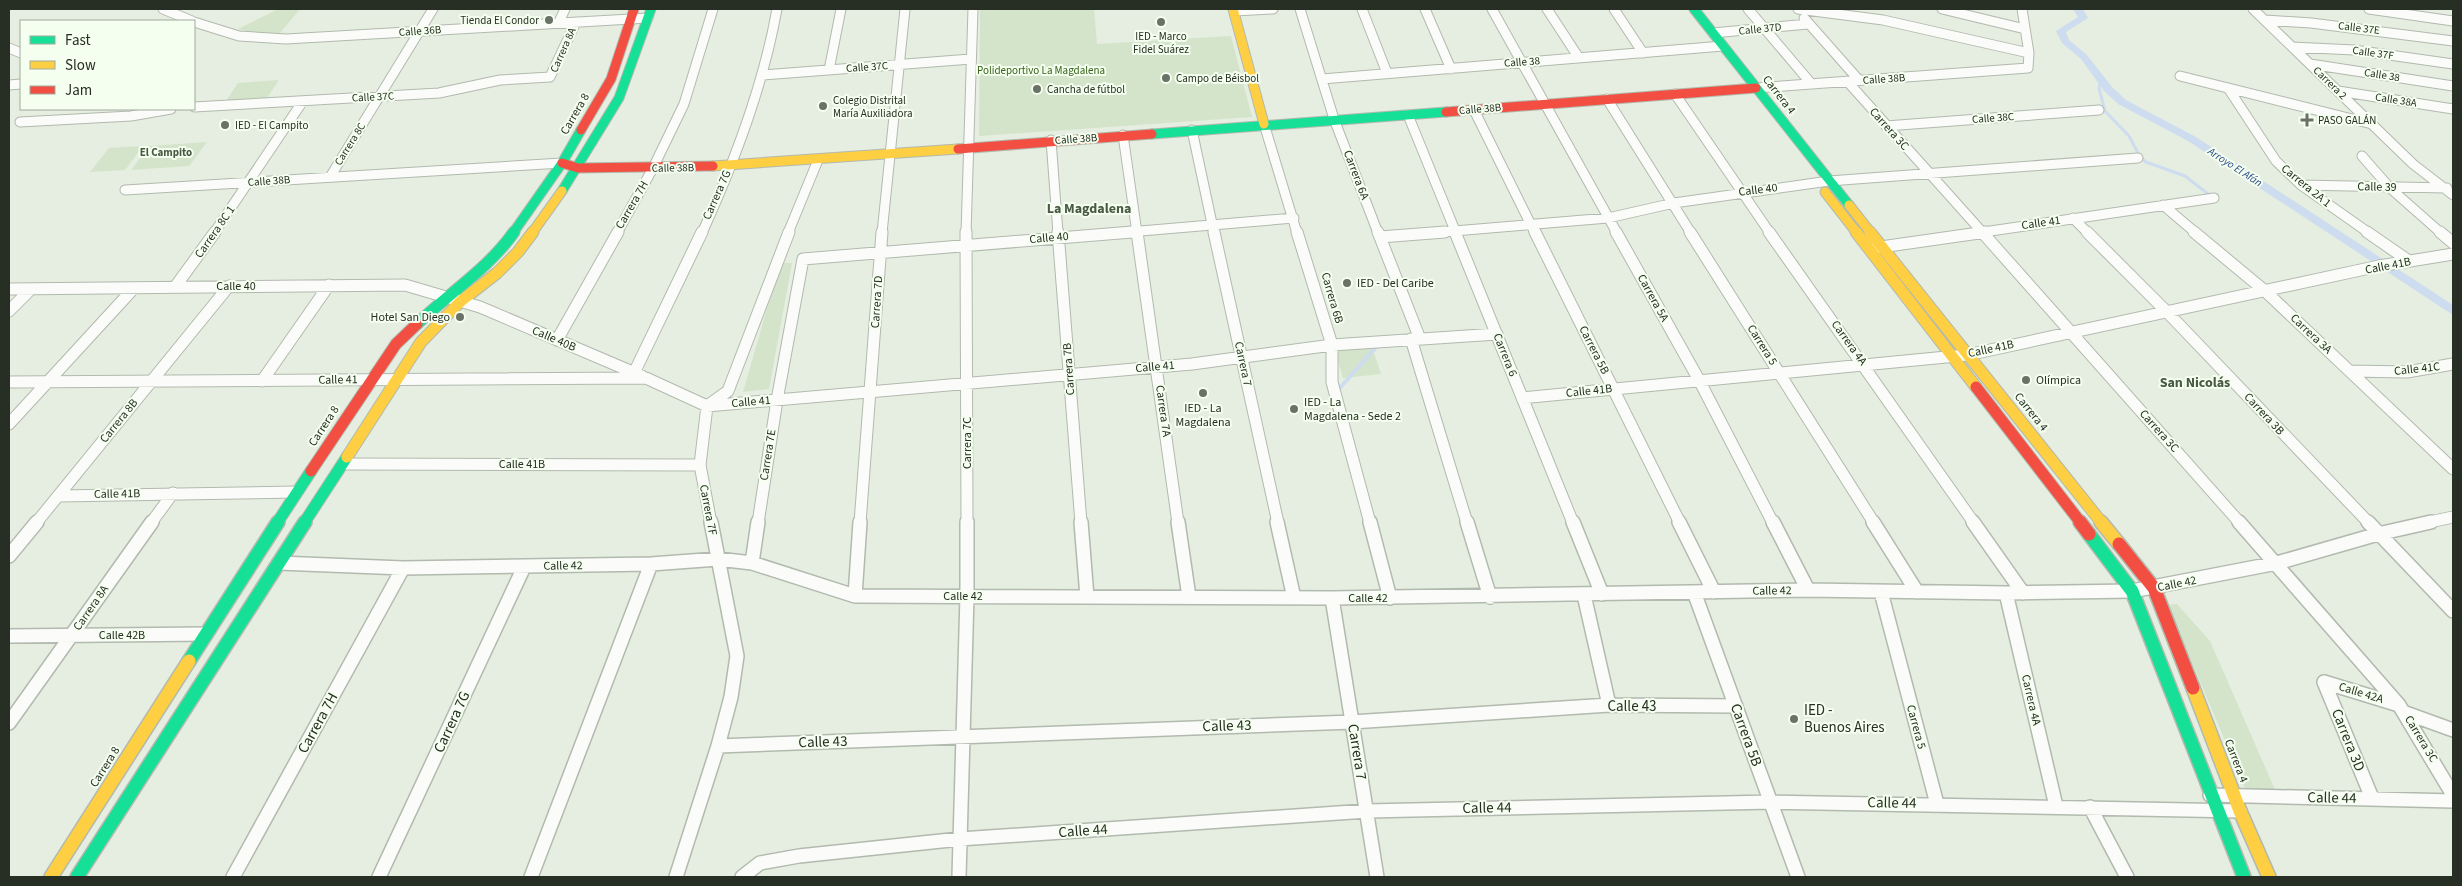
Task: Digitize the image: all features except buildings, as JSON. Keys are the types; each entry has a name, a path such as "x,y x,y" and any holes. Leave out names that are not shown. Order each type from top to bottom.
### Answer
{"street":[{"name":"Calle 36B","path":"163,9 188,20"},
{"name":"Carrera 8C","path":"330,177 433,9"},
{"name":"Carrera 8A","path":"559,22 564,9"},
{"name":"Carrera 7H","path":"557,340 653,168 684,104 713,9"},
{"name":"Carrera 7G","path":"634,373 683,272 730,166 763,75 778,9"},
{"path":"829,70 841,9"},
{"name":"Carrera 7D","path":"855,596 880,254 905,9"},
{"name":"Carrera 7C","path":"959,877 967,596 966,246 973,9"},
{"path":"1233,10 1273,9"},
{"name":"Carrera 6A","path":"1300,9 1334,119 1380,237 1415,339 1490,597"},
{"path":"1362,9 1387,74"},
{"path":"1425,9 1452,69"},
{"name":"Carrera 5A","path":"1492,9 1699,380 1808,590"},
{"path":"1547,9 1579,58"},
{"path":"1614,9 1644,53"},
{"name":"Carrera 4","path":"1683,9 1751,88 1824,182 1870,249 1954,356 2132,591 2213,802 2244,877"},
{"name":"Carrera 4","path":"1694,9 1713,33 1717,47"},
{"path":"1748,9 1809,81"},
{"path":"1798,9 1883,20 2029,54 2022,9"},
{"name":"Carrera 3C","path":"1798,9 1886,126 2277,563 2402,709 2453,795"},
{"path":"1883,20 1887,9"},
{"path":"1942,9 2025,29"},
{"name":"Carrera 2","path":"2253,9 2413,164 2449,188 2453,195"},
{"path":"2369,9 2453,21"},
{"name":"Carrera 6B","path":"1233,10 1264,124 1332,345 1332,382 1390,598"},
{"name":"Calle 36B","path":"195,23 220,33 238,37 286,39 576,22 650,13"},
{"path":"77,877 421,342 462,301 518,252 578,168 619,98 650,13"},
{"name":"Carrera 8","path":"51,877 371,380 406,333 446,296 499,253 562,163 611,79 633,14"},
{"name":"Calle 37E","path":"2265,20 2365,29 2453,42"},
{"name":"Carrera 8A","path":"550,77 576,22"},
{"name":"Calle 37D","path":"1713,33 1808,24"},
{"name":"Calle 38","path":"1322,78 1717,47"},
{"name":"Calle 37F","path":"2292,47 2354,50 2453,64"},
{"name":"Calle 38B","path":"125,190 562,163 578,168 653,168 730,166 818,160 970,146 2028,68 2029,54"},
{"name":"Calle 37C","path":"763,75 971,59"},
{"name":"Calle 38","path":"2310,64 2453,86"},
{"path":"2180,76 2373,125"},
{"name":"Calle 37C","path":"195,107 440,93 500,80 550,77"},
{"name":"Carrera 2A 1","path":"2228,88 2276,161 2301,185 2409,261"},
{"name":"Calle 38A","path":"2338,91 2453,110"},
{"name":"Carrera 4A","path":"1674,94 2023,593"},
{"name":"Carrera 5","path":"1607,99 1917,592"},
{"name":"Carrera 8C 1","path":"175,287 304,101"},
{"path":"20,122 131,116 157,110"},
{"name":"Carrera 5B","path":"1474,110 1714,592"},
{"name":"Calle 38C","path":"1886,126 2099,110"},
{"name":"Carrera 6","path":"1408,115 1602,594"},
{"name":"Carrera 7","path":"1192,130 1294,598"},
{"name":"Carrera 7A","path":"1123,135 1189,597"},
{"name":"Carrera 7B","path":"1051,140 1087,597"},
{"path":"2362,156 2390,188 2453,243"},
{"name":"Calle 40","path":"1380,237 1608,218 1674,203 1741,192 1824,182 2138,158"},
{"path":"707,406 728,391 772,272 818,160"},
{"name":"Carrera 4","path":"1824,182 1882,246 2154,588 2238,804 2269,877"},
{"name":"Calle 39","path":"2301,185 2449,188"},
{"name":"Calle 41","path":"1870,249 1981,231 2214,198"},
{"name":"Carrera 3A","path":"2163,205 2265,291 2453,469"},
{"name":"Calle 40","path":"803,259 1294,218"},
{"name":"Carrera 3B","path":"2074,218 2167,312 2453,611"},
{"name":"Calle 41B","path":"1522,398 1967,355 2071,331 2409,261 2453,254"},
{"name":"Carrera 7E","path":"752,563 777,400 803,259"},
{"name":"Calle 40","path":"10,287 31,289 405,285 462,301"},
{"name":"Carrera 8B","path":"9,556 229,286"},
{"path":"262,381 329,286"},
{"path":"9,424 134,288"},
{"path":"9,311 31,289"},
{"name":"Calle 40B","path":"462,301 646,378"},
{"name":"Calle 41","path":"9,382 646,378 707,406 1156,367 1332,345 1497,334"},
{"name":"Calle 41C","path":"2350,371 2407,372 2453,364"},
{"name":"Carrera 7F","path":"676,877 718,746 731,697 737,656 700,465 707,406"},
{"name":"Calle 41B","path":"344,464 700,465"},
{"name":"Calle 41B","path":"58,496 298,492"},
{"name":"Carrera 8A","path":"9,723 173,493"},
{"name":"Calle 42","path":"279,563 403,568 651,564 718,559 752,563 855,596 1390,598 1808,590 2006,594 2132,591 2154,588 2277,563 2378,534 2453,517"},
{"path":"531,877 651,564"},
{"name":"Carrera 7G","path":"379,877 524,566"},
{"name":"Carrera 7H","path":"233,877 403,568"},
{"name":"Carrera 5B","path":"1694,592 1798,877"},
{"name":"Carrera 5","path":"1881,592 1937,804"},
{"name":"Carrera 4A","path":"2006,594 2056,806"},
{"path":"1584,595 1609,705"},
{"name":"Carrera 7","path":"1332,598 1377,877"},
{"name":"Calle 42B","path":"9,636 206,634"},
{"name":"Calle 42A","path":"2324,682 2402,709 2453,730"},
{"name":"Carrera 3D","path":"2324,682 2372,798"},
{"name":"Calle 43","path":"718,746 1352,722 1609,705 1736,706"},
{"name":"Calle 44","path":"742,877 752,868 774,860 960,840 1367,811 1771,802 2090,807 2213,802 2238,804 2372,798 2453,801"},
{"path":"2090,807 2127,877"}],"green space":[{"path":"278,9 300,9 280,33 261,34 238,29"},
{"name":"Polideportivo La Magdalena","path":"980,9 1094,9 1097,44 1231,36 1252,117 979,136"},
{"path":"279,80 265,101 224,104 238,83"},
{"path":"207,142 189,166 131,170 149,146"},
{"path":"143,146 125,170 90,172 109,148"},
{"path":"780,263 792,263 769,389 743,392"},
{"path":"1372,347 1381,374 1343,378 1335,351"},
{"path":"2177,604 2210,641 2276,792 2246,791 2168,605"}],"waterway":[{"name":"Arroyo El Afán","path":"2078,9 2083,18 2061,31 2065,41 2084,57 2108,89 2122,102 2192,139 2453,311"},
{"path":"2101,79 2099,88 2105,111 2129,136 2140,157 2146,162 2185,176 2212,197"},
{"path":"1337,391 1379,344"}],"traffic: fast":[{"path":"562,191 619,98 651,9"},
{"path":"1694,9 1849,205"},
{"path":"1152,134 1446,112"},
{"path":"417,324 446,296 499,253 562,163 581,130"},
{"path":"77,877 347,457"},
{"path":"189,661 311,471"},
{"path":"2089,534 2132,591 2244,877"}],"traffic: slow":[{"path":"1233,9 1264,124"},
{"path":"713,166 958,149"},
{"path":"347,457 421,342 461,301 497,273 518,252 562,191"},
{"path":"1825,192 1976,387"},
{"path":"1849,205 2119,544"},
{"path":"51,877 189,661"},
{"path":"2193,688 2240,811 2269,877"}],"traffic: jam":[{"path":"581,130 611,79 634,9"},
{"path":"1446,112 1756,88"},
{"path":"958,149 1152,134"},
{"path":"562,163 578,168 713,166"},
{"path":"311,471 396,344 417,324"},
{"path":"1976,387 2089,534"},
{"path":"2119,544 2154,588 2193,688"}],"place":[{"name":"Tienda El Condor","path":"549,20"},
{"name":"IED - Marco Fidel Suárez","path":"1161,22"},
{"name":"Campo de Béisbol","path":"1166,78"},
{"name":"Cancha de fútbol","path":"1037,89"},
{"name":"Colegio Distrital María Auxiliadora","path":"823,106"},
{"name":"PASO GALÁN","path":"2307,120"},
{"name":"IED - El Campito","path":"225,125"},
{"name":"IED - Del Caribe","path":"1347,283"},
{"name":"Hotel San Diego","path":"460,317"},
{"name":"Olímpica","path":"2026,380"},
{"name":"IED - La Magdalena","path":"1203,393"},
{"name":"IED - La Magdalena - Sede 2","path":"1294,409"},
{"name":"IED - Buenos Aires","path":"1794,719"}],"district":[{"name":"El Campito","path":"166,152"},
{"name":"La Magdalena","path":"1089,209"},
{"name":"San Nicolás","path":"2195,383"}]}
